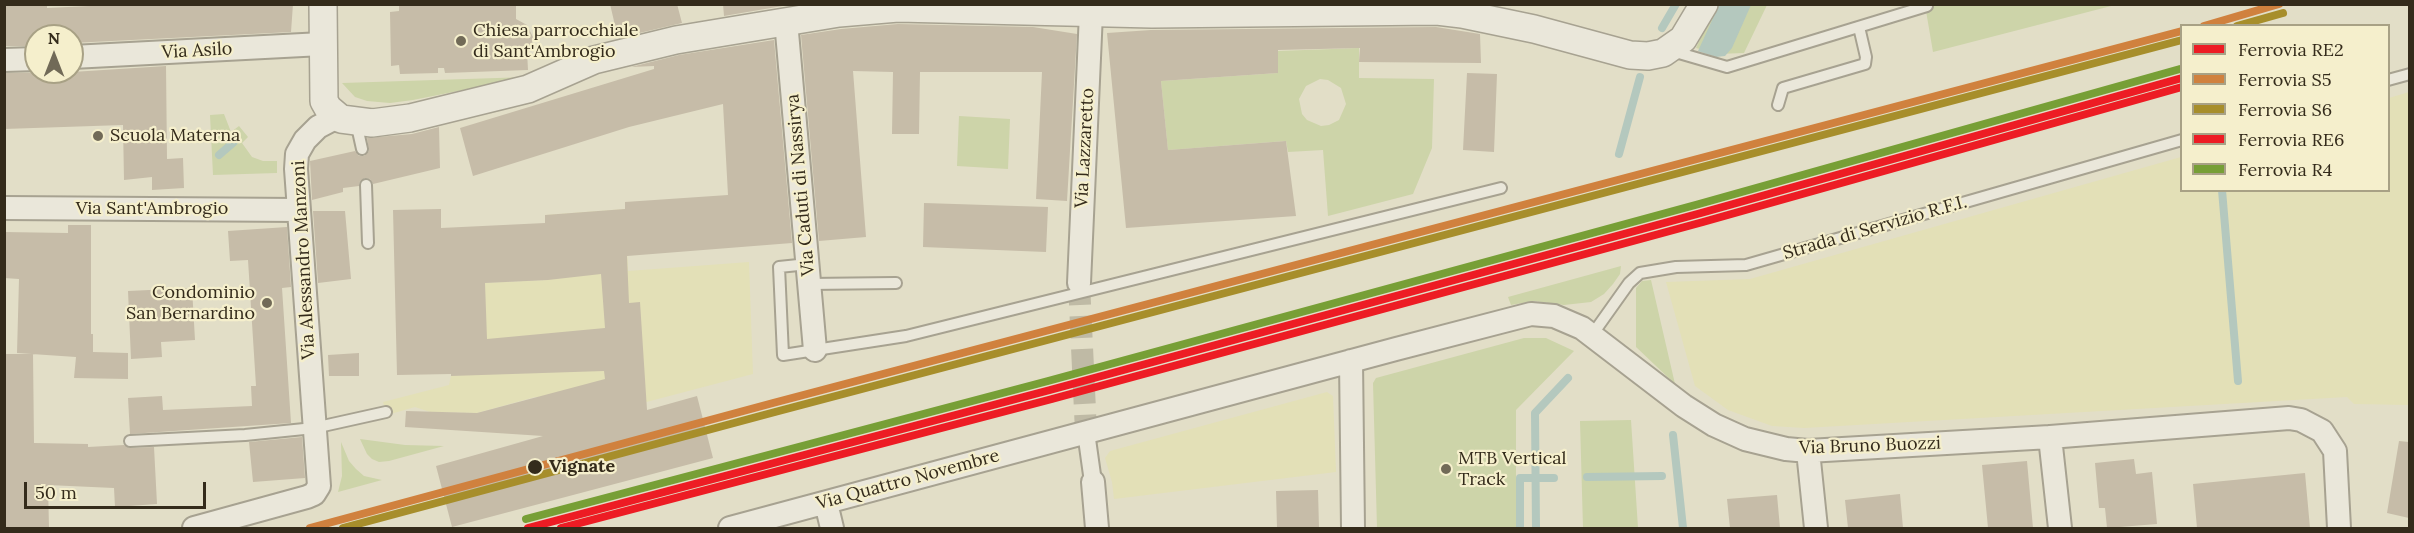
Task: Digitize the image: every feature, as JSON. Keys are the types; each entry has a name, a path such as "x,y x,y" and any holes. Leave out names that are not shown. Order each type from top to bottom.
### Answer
{"street":[{"path":"323,4 323,97 328,108 347,120 372,123 410,118 528,89 594,60 676,40 786,21 838,9 1017,8 1091,13 1437,8 1534,29 1630,55 1656,55 1669,50 1683,39 1704,4"},
{"name":"Via Lazzaretto","path":"1079,284 1091,13"},
{"name":"Via Caduti di Nassirya","path":"786,21 815,350"},
{"name":"Via Asilo","path":"84,56 322,44"},
{"path":"4,60 24,59"},
{"name":"Via Alessandro Manzoni","path":"194,528 307,497 314,494 319,486 296,169 299,150 318,127 347,120"},
{"name":"Via Sant'Ambrogio","path":"4,208 299,210"},
{"name":"Via Bruno Buozzi","path":"1351,361 1531,314 1561,318 1582,328 1684,406 1714,425 1766,445 1808,451 2050,437 2289,418 2305,421 2322,431 2332,444 2336,459 2339,528"},
{"path":"1351,361 1353,528"},
{"name":"Via Quattro Novembre","path":"730,528 1351,361"},
{"path":"1086,432 1097,528"},
{"path":"2050,437 2060,528"},
{"path":"1808,451 1816,528"},
{"path":"826,502 832,528"}],"lane":[{"path":"1669,50 1726,67 1927,6"},
{"path":"1778,105 1783,88 1865,64 1866,57 1858,27"},
{"path":"2390,79 2409,74"},
{"path":"347,120 362,149"},
{"name":"Strada di Servizio R.F.I.","path":"1592,335 1629,283 1640,273 1676,267 1746,265 2180,140"},
{"path":"366,185 368,243"},
{"path":"896,283 808,274 778,267 783,355 929,330 1501,188"},
{"path":"130,441 245,435 314,428 386,412"}],"shaded area":[{"path":"1719,5 1751,5 1732,48 1725,56 1716,57 1698,51"},
{"path":"2409,92 2409,405 2354,404 2347,397 1804,428 1772,426 1728,410 1695,386 1666,282 1750,279 2180,157 2180,192 2390,192 2390,98"},
{"path":"625,209 628,271 749,262 753,374 616,410 578,397 535,397 477,413 430,412 415,407 387,415 383,402 449,385 451,376 449,304 479,283 548,280 545,215"},
{"path":"1327,392 1333,396 1336,472 1114,499 1105,458 1110,451"}],"green space":[{"path":"1716,5 1767,5 1744,53 1718,54 1696,48"},
{"path":"1925,5 2115,5 1933,52"},
{"path":"1359,48 1359,78 1434,79 1432,148 1413,194 1328,216 1323,150 1288,152 1286,141 1168,150 1161,81 1278,73 1278,51","holes":["1320,79 1328,80 1341,88 1346,104 1339,120 1321,126 1307,120 1302,114 1299,99 1306,86"]},
{"path":"528,77 390,103 367,101 355,97 342,83"},
{"path":"224,114 231,132 239,126 248,137 242,143 252,157 263,161 277,161 277,173 213,175 210,115"},
{"path":"959,116 1010,119 1008,169 957,166"},
{"path":"1621,266 1620,274 1613,284 1604,294 1591,302 1564,305 1534,301 1511,305 1508,297"},
{"path":"1651,280 1675,384 1636,347 1636,288 1642,281"},
{"name":"MTB Vertical Track","path":"1524,338 1546,338 1574,351 1516,410 1516,528 1377,528 1373,383 1376,378"},
{"path":"1631,420 1638,528 1583,528 1580,421"},
{"path":"360,439 405,445 444,446 379,462 367,454"},
{"path":"341,442 349,461 356,469 364,476 382,480 338,492 342,476"}],"building":[{"path":"4,4 47,4 47,8 131,4 293,4 291,32 84,42 84,24 24,24 24,46 4,46"},
{"name":"Chiesa parrocchiale di Sant'Ambrogio","path":"399,4 516,4 516,19 527,25 533,37 532,46 527,51 528,70 445,73 444,68 438,68 438,73 400,74 399,65 391,66 390,12 399,11"},
{"path":"610,4 677,4 682,23 618,38"},
{"path":"723,4 794,4 724,16"},
{"path":"898,24 1033,27 1077,34 1067,201 1036,199 1042,72 920,72 919,134 892,134 893,72 853,71 866,237 819,241 801,35"},
{"path":"1436,27 1480,34 1481,63 1359,62 1360,48 1278,50 1278,73 1161,81 1168,150 1286,141 1296,216 1126,228 1107,33 1151,30"},
{"path":"774,40 792,243 627,256 629,303 640,302 647,410 697,396 713,458 452,527 436,466 543,436 405,427 406,411 477,413 605,379 604,371 451,376 451,374 397,375 393,210 441,209 441,228 545,223 545,215 625,209 625,202 728,195 723,104 629,127 473,176 460,128 654,69 654,66 631,67 679,55","holes":["601,274 605,328 487,339 485,283 548,280"]},
{"path":"166,66 167,159 183,158 184,188 152,190 152,177 124,180 123,125 4,129 4,73 24,73 24,84 84,84 84,71"},
{"path":"1467,73 1497,74 1494,152 1463,150"},
{"path":"439,127 440,168 373,184 370,179 365,178 360,181 359,186 343,188 343,192 312,200 310,161 355,151 359,156 364,156 369,151 367,138 412,134"},
{"path":"924,203 1048,207 1046,252 923,247"},
{"path":"313,211 345,211 351,279 318,283"},
{"path":"68,225 91,225 93,352 128,353 128,379 74,378 76,357 17,353 19,279 4,278 4,232 68,233"},
{"path":"287,227 291,287 282,288 291,423 130,434 128,398 162,396 163,410 252,406 251,386 256,386 248,260 230,261 228,231"},
{"path":"192,288 195,340 161,342 162,357 131,359 128,291"},
{"path":"359,353 359,376 329,376 328,355"},
{"path":"4,354 33,354 34,443 88,444 88,447 124,445 130,448 154,447 157,504 115,507 114,488 48,485 49,528 4,528"},
{"path":"302,437 305,478 253,482 249,442"},
{"path":"2399,441 2409,442 2409,518 2387,513"},
{"path":"2134,459 2136,474 2152,472 2157,524 2107,528 2105,508 2099,508 2095,463"},
{"path":"2027,461 2033,528 1988,528 1982,465"},
{"path":"2305,473 2310,528 2197,528 2193,484"},
{"path":"1318,490 1319,528 1277,528 1276,491"},
{"path":"1900,494 1903,528 1848,528 1845,500"},
{"path":"1777,495 1780,528 1730,528 1727,499"}],"waterway":[{"path":"1662,28 1676,4"},
{"path":"1619,154 1640,77"},
{"path":"219,155 234,142"},
{"path":"2222,192 2238,381"},
{"path":"1536,528 1535,413 1568,378"},
{"path":"1673,435 1683,528"},
{"path":"1587,477 1662,476"},
{"path":"1520,528 1520,478 1554,478"}],"tunnel":[{"path":"1079,283 1086,432"}],"rail line":[{"name":"S5","path":"2211,24 2279,4"},
{"name":"S6","path":"2244,24 2283,13"},
{"name":"S5","path":"310,528 773,403 2180,32"},
{"name":"S6","path":"343,528 2180,41"},
{"name":"R4","path":"526,519 1048,381 1699,204 2180,69"},
{"name":"RE2","path":"528,528 1050,390 1701,213 2180,79"},
{"name":"RE6","path":"561,528 1052,399 1703,222 2180,88"}],"place":[{"name":"Chiesa parrocchiale di Sant'Ambrogio","path":"461,41"},
{"name":"Scuola Materna","path":"98,136"},
{"name":"Condominio San Bernardino","path":"267,303"},
{"name":"Vignate","path":"535,467"},
{"name":"MTB Vertical Track","path":"1446,469"}]}
